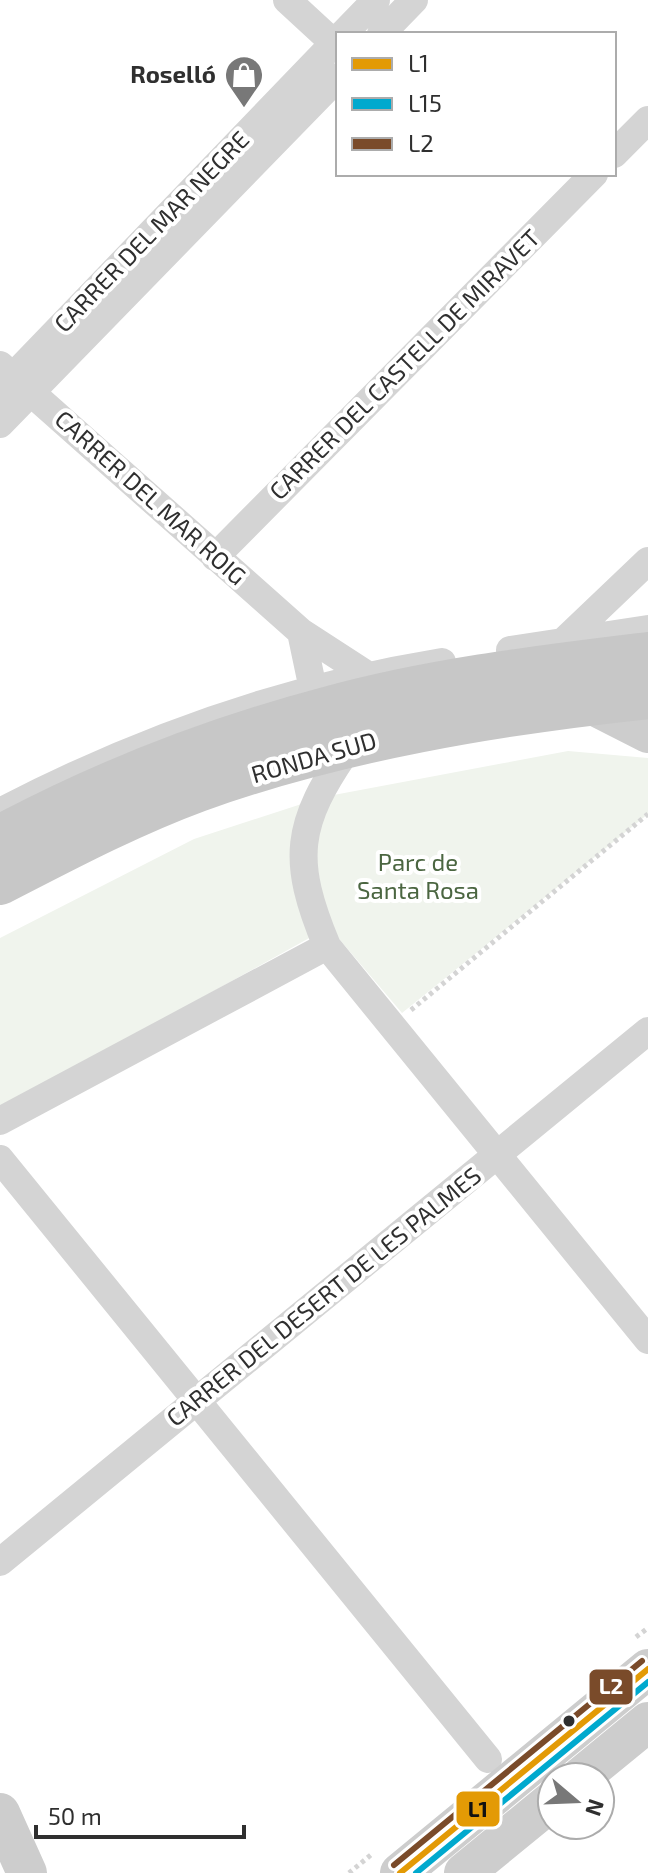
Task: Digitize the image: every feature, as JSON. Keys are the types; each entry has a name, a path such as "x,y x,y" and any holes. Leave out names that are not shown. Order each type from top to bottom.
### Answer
{"main road":[{"name":"RONDA SUD","path":"0,837 53,809 184,753 326,709 380,684 648,654"},
{"name":"RONDA SUD","path":"0,883 75,845 197,791 349,747 408,732 589,703 648,697"}],"street":[{"path":"287,0 336,39"},
{"name":"CARRER DEL MAR NEGRE","path":"346,32 376,0"},
{"path":"383,32 414,0"},
{"name":"CARRER DEL MAR NEGRE","path":"0,424 11,381 336,43"},
{"name":"CARRER DEL MAR NEGRE","path":"11,381 336,79"},
{"path":"616,152 648,120"},
{"name":"CARRER DEL CASTELL DE MIRAVET","path":"215,557 592,176"},
{"name":"CARRER DEL MAR ROIG","path":"11,381 301,632 380,684"},
{"path":"563,642 648,561"},
{"name":"RONDA SUD","path":"0,812 177,732 313,689 380,684 563,642 648,629"},
{"path":"301,632 313,689"},
{"path":"589,703 648,733"},
{"path":"349,747 318,791 303,843 307,897 327,946 648,1340"},
{"path":"0,1121 327,946"},
{"name":"CARRER DEL DESERT DE LES PALMES","path":"0,1562 648,1031"},
{"path":"0,1159 488,1759"},
{"path":"400,1873 648,1669"},
{"path":"600,1761 648,1722"},
{"path":"0,1813 27,1873"},
{"path":"464,1873 536,1814"}],"path":[{"path":"392,1026 648,814"}],"green space":[{"name":"Parc de Santa Rosa","path":"568,751 648,758 648,814 402,1013 329,927 0,1110 0,938 194,839 323,797"}],"transit line":[{"name":"L2","path":"394,1865 642,1661"},
{"name":"L1","path":"400,1873 648,1669"},
{"name":"L15","path":"416,1873 648,1682"}],"place":[{"name":"Roselló","path":"244,109"}]}
